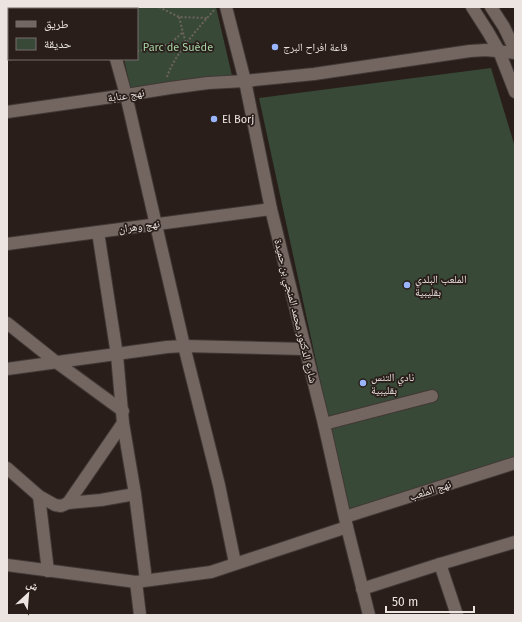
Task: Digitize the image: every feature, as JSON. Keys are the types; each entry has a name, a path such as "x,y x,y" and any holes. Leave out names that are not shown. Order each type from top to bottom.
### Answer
{"street":[{"name":"شارع الدكتور محمد المنجي بن حميدة","path":"226,7 245,81 271,209 369,615"},
{"path":"472,7 499,51 515,92"},
{"path":"491,7 504,27 515,50"},
{"name":"نهج عنابة","path":"7,112 208,82 245,81 314,74 470,51 486,50 515,53"},
{"path":"116,60 126,95 184,346 219,485 235,563"},
{"name":"نهج وهران","path":"7,244 271,209"},
{"path":"98,232 117,355 123,417 136,494 141,581 140,615"},
{"path":"7,323 123,417"},
{"path":"7,369 117,355 149,348 184,346 305,348"},
{"path":"324,424 432,396"},
{"path":"68,503 123,417"},
{"name":"نهج الملعب","path":"7,566 141,581 211,572 346,522 515,463"},
{"path":"7,468 39,496 55,505 61,506 68,503 101,500 136,494"},
{"path":"39,496 48,571"},
{"path":"362,589 515,542"},
{"path":"440,564 458,615"}],"path":[{"path":"159,7 179,17 207,18"},
{"path":"170,88 167,76 173,64 186,44 207,18 219,7"},
{"path":"179,17 186,44"},
{"path":"138,51 157,48 170,43 183,32"}],"green space":[{"name":"Parc de Suède","path":"216,7 233,80 132,95 124,60 138,60 138,8 132,8"},
{"name":"الملعب البلدي بقليبية","path":"491,68 515,147 515,462 349,513 259,98"}],"place":[{"name":"قاعة افراح البرج","path":"275,47"},
{"name":"El Borj","path":"214,119"},
{"name":"الملعب البلدي بقليبية","path":"407,285"},
{"name":"نادي التنس بقليبية","path":"363,383"}]}
